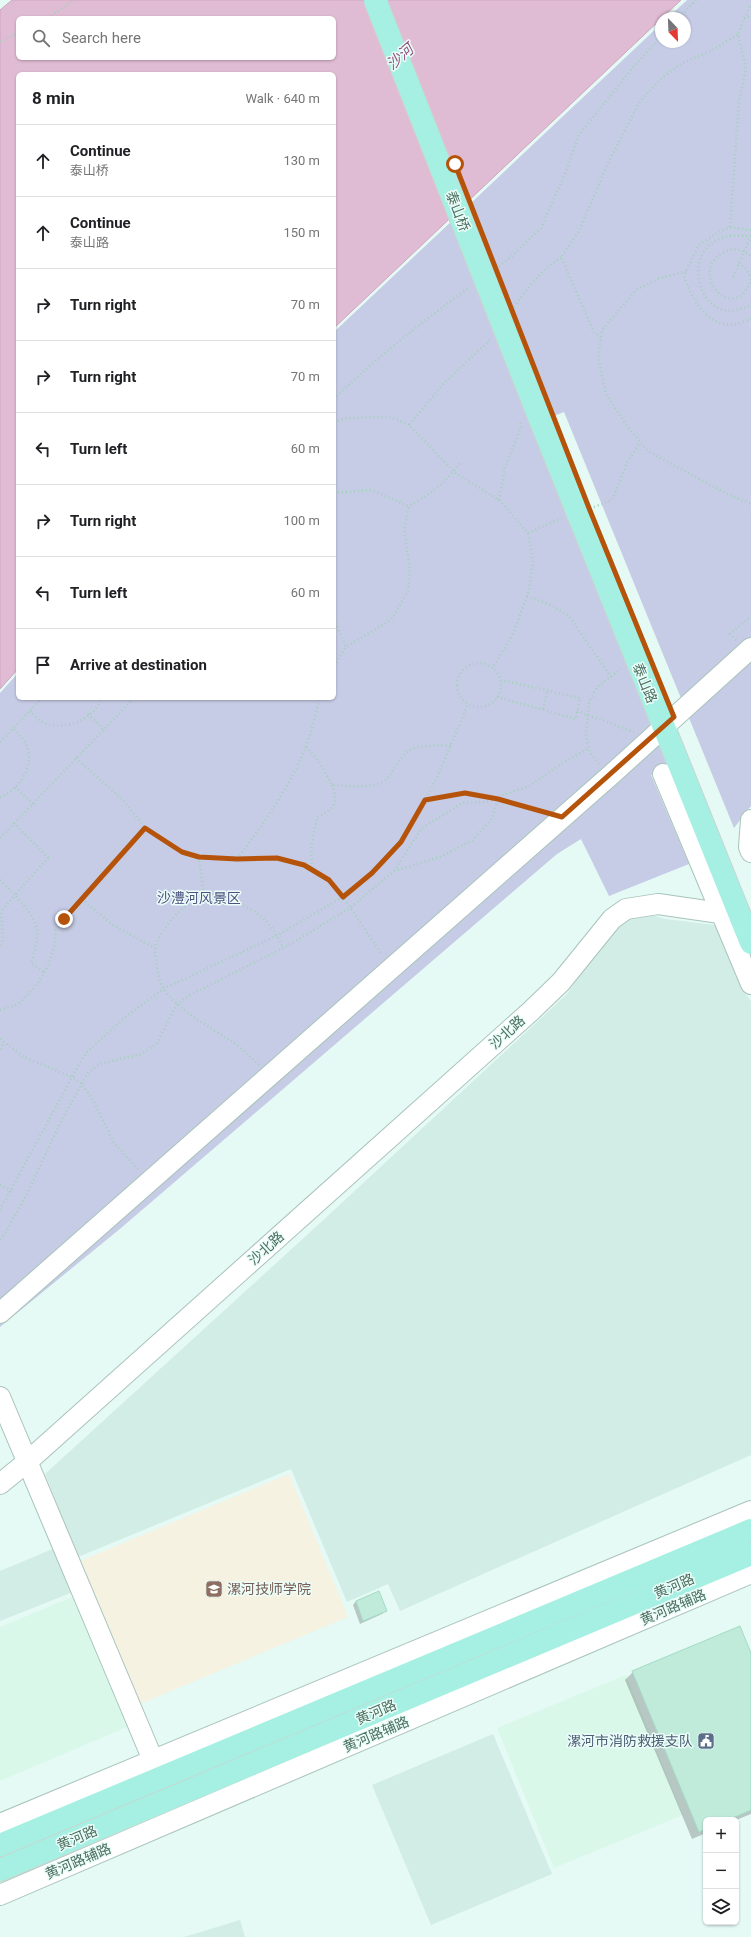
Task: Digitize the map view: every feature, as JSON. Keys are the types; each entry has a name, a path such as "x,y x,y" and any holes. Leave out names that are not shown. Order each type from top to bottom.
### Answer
{"main road":[{"name":"泰山桥","path":"375,0 538,418"},
{"name":"泰山桥","path":"392,0 538,418"},
{"name":"泰山路","path":"538,418 589,508 663,727 751,903"},
{"name":"泰山路","path":"538,418 751,943"},
{"name":"黄河路","path":"0,1845 751,1530"},
{"name":"黄河路","path":"0,1870 751,1554"}],"street":[{"path":"0,1313 608,777 744,653"},
{"path":"663,774 751,984"},
{"path":"750,849 751,820"},
{"name":"沙北路","path":"0,1484 27,1462 531,1011 561,982 612,919 626,909 658,904 720,913"},
{"path":"0,1397 153,1760"},
{"path":"0,1824 751,1511"},
{"name":"黄河路辅路","path":"0,1894 751,1574"}],"path":[{"path":"51,16 75,0"},
{"path":"685,12 696,0"},
{"path":"730,227 739,100 746,69 738,34 751,4"},
{"path":"744,18 751,16"},
{"path":"0,42 16,34"},
{"path":"509,313 527,288 551,264 561,257 580,231 609,161 640,101 662,78 682,63 711,51 738,34"},
{"path":"495,269 512,256 541,228 567,169 578,136 655,44"},
{"path":"751,230 730,227 717,233 698,246 684,276 689,292 700,307 713,320 733,324 751,319"},
{"path":"733,277 751,236 729,236 711,243 700,257 697,276 704,296 714,306 730,311 748,307 751,304"},
{"path":"739,263 746,270 751,280 747,291 738,297 726,299 718,294 710,281 710,265 718,255 731,249 744,251 751,256"},
{"path":"561,257 594,332 601,337"},
{"path":"686,271 658,280 636,290 602,330 598,357 606,394 627,426 648,451 725,493 751,504"},
{"path":"336,396 414,329 471,286"},
{"path":"409,425 445,382 492,338 495,346"},
{"path":"336,421 348,418 390,417 409,425 454,472 499,500 528,533 533,559 527,596 513,634 493,667"},
{"path":"499,500 505,468 521,427 538,418"},
{"path":"589,508 612,500 627,462 640,442"},
{"path":"336,663 346,648 391,620 408,592 410,568 404,530 409,506 433,492 454,472 461,461"},
{"path":"336,493 371,490 409,506"},
{"path":"528,533 559,519"},
{"path":"527,596 551,604 569,616 611,677"},
{"path":"744,653 730,634 751,616"},
{"path":"336,624 346,648"},
{"path":"481,663 493,667 501,680 500,692 497,697 487,705 474,706 468,704 463,700 457,688 457,682 463,670 468,666 481,663"},
{"path":"608,777 589,748 586,736 586,714 589,702 597,687 622,668 625,675"},
{"path":"497,697 576,719 580,698 548,689 501,680"},
{"path":"542,709 548,689"},
{"path":"0,742 40,700"},
{"path":"30,711 44,723 63,726 82,720 99,704 100,700"},
{"path":"0,838 132,700"},
{"path":"237,859 266,820 292,776 306,747 319,700"},
{"path":"0,1210 87,1052 124,1018 163,989 278,935 343,897 372,873 401,842 425,800 451,746 468,704"},
{"path":"577,711 586,714 663,727"},
{"path":"88,714 104,730"},
{"path":"0,796 6,795 20,783 28,768 28,748 23,739 13,729"},
{"path":"332,785 351,786 377,784 389,776 401,758 412,748 451,746"},
{"path":"306,747 319,761 332,785 335,795 335,803 328,812 317,817 311,848 312,869"},
{"path":"0,1239 4,1235 27,1194 81,1083 88,1073 100,1064 141,1054 157,1043 177,1004 192,994 283,948 350,908 394,871 422,828 462,803 485,802 498,799 503,795 529,786 561,764 589,748"},
{"path":"76,758 123,800 145,828 182,852 199,857 237,859 277,858 304,865 329,880 343,897 392,968"},
{"path":"15,787 33,804"},
{"path":"425,800 465,793 498,799 562,817"},
{"path":"394,871 440,857 473,840 492,818 498,799"},
{"path":"0,945 3,940 1,912 48,858 14,823"},
{"path":"0,1010 19,1003 45,974 55,940 56,930 145,828"},
{"path":"199,857 204,895"},
{"path":"0,880 15,895 38,925 38,943 31,963 45,974"},
{"path":"270,1075 235,1044 177,1004 163,989 158,974 155,948 169,921 191,902 204,895 243,905 260,913 278,935 283,948"},
{"path":"82,899 113,925 155,948"},
{"path":"0,1038 24,1057 72,1077 81,1083 93,1100 114,1143 149,1181"},
{"path":"0,1049 4,1042"},
{"path":"0,1185 12,1190"}],"shaded area":[{"path":"650,914 665,919 715,925 741,988 751,1001 751,1455 400,1611 388,1584 347,1602 291,1469 78,1557 45,1474 319,1224 566,995 618,922"},
{"name":"漯河技师学院","path":"289,1474 348,1617 140,1704 80,1561"},
{"path":"55,1548 73,1592 0,1621 0,1571"},
{"path":"72,1597 127,1727 0,1781 0,1627"},
{"path":"626,1675 683,1815 554,1868 497,1728"},
{"path":"493,1734 552,1874 431,1925 372,1785"},
{"path":"240,1920 245,1937 184,1937"}],"green space":[{"name":"沙澧河风景区","path":"687,0 751,0 751,806 734,828 564,412 531,425 669,769 651,775 689,864 609,896 581,839 557,854 121,1228 0,1327 0,693 16,675 16,700 336,700 336,330 655,30 655,48 691,48 691,12 674,12"}],"water":[{"name":"沙河","path":"12,0 681,0 668,12 655,12 655,25 336,326 336,72 16,72 16,671 0,689 0,10"}],"building":[{"path":"379,1591 387,1611 363,1621 356,1601"},
{"name":"漯河市消防救援支队","path":"740,1626 751,1653 751,1810 735,1817 703,1817 703,1830 699,1832 632,1671"}],"place":[{"name":"漯河技师学院","path":"214,1589"},
{"name":"漯河市消防救援支队","path":"706,1741"}],"route":[{"path":"64,919 145,828 182,852 199,857 237,859 263,857 277,858 304,865 329,880 343,897 372,873 401,842 425,800 465,793 498,799 562,817 612,774 674,717 589,508 455,164"}]}
